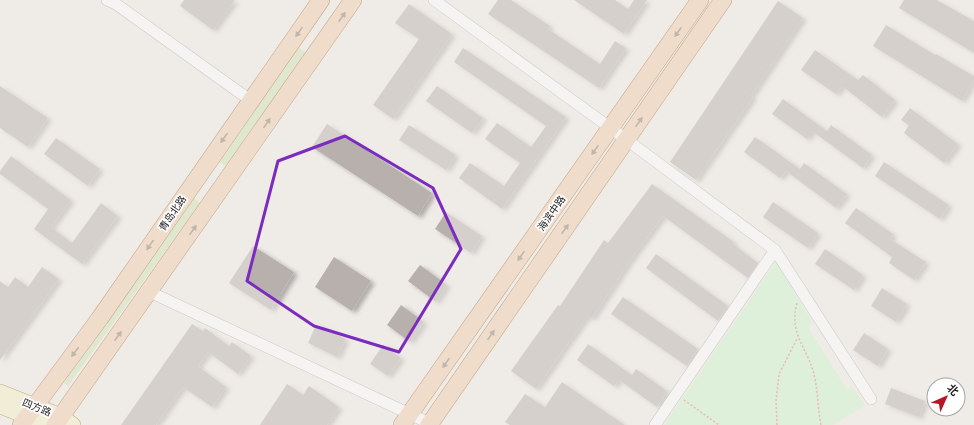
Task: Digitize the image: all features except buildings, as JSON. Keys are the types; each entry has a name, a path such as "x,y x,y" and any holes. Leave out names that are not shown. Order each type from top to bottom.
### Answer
{"main road":[{"name":"青岛北路","path":"28,416 104,312 321,0"},
{"path":"59,423 354,0"},
{"name":"海滨中路","path":"406,419 700,0"},
{"name":"海滨中路","path":"430,425 723,0"},
{"name":"四方路","path":"0,392 28,416"},
{"name":"四方路","path":"0,406 28,416 59,423"}],"street":[{"path":"107,0 116,4 250,100"},
{"path":"434,0 611,128 774,250 872,399"},
{"path":"654,425 774,250"},
{"path":"150,292 406,419 430,425"}],"path":[{"path":"798,298 794,321 797,339 809,358 815,379 821,425"},
{"path":"777,425 776,401 779,374 797,339"},
{"path":"682,399 718,425"}],"highlighted area":[{"path":"345,136 433,188 461,249 399,352 314,326 247,281 278,161"}],"green space":[{"path":"299,48 306,52 226,166 219,162"},
{"path":"193,197 200,203 68,386 64,383"},
{"path":"776,262 813,323 808,327 847,390 852,386 865,405 833,425 664,425"}]}
